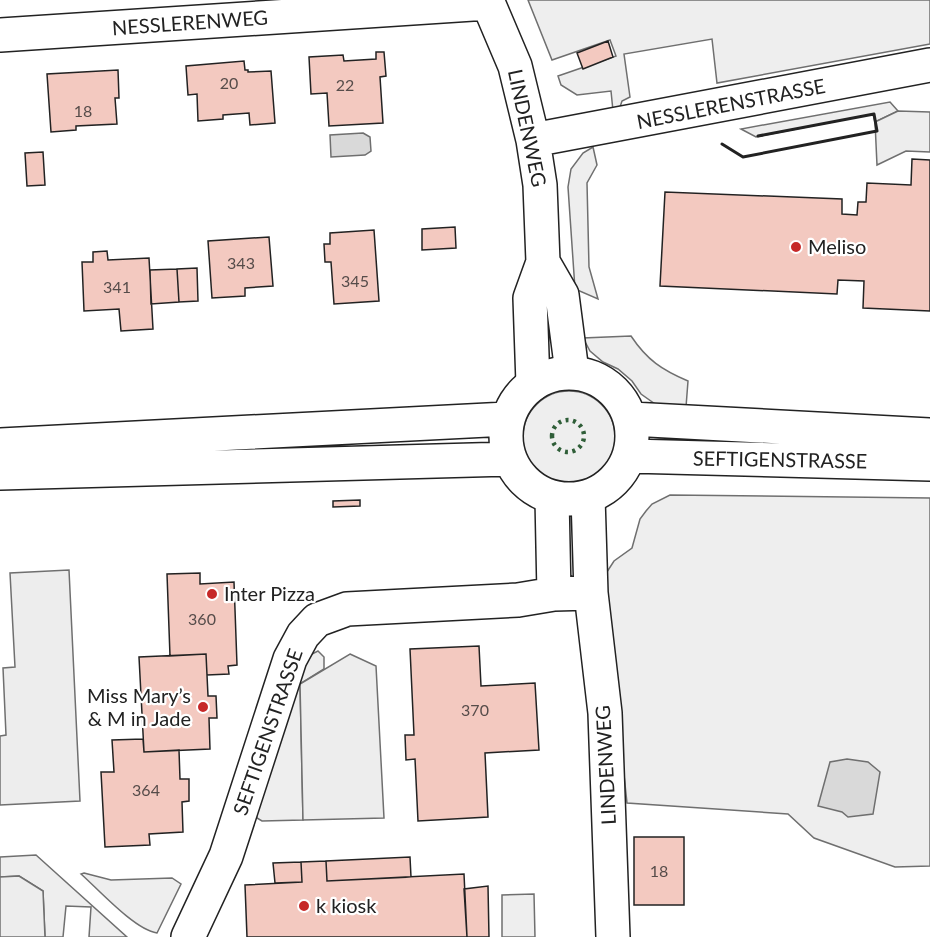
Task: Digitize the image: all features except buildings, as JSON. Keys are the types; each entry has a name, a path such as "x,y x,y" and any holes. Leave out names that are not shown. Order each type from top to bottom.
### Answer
{"street":[{"name":"NESSLERENWEG","path":"0,35 488,2"},
{"name":"LINDENWEG","path":"488,2 515,66 540,184 543,262 530,298 533,384"},
{"name":"NESSLERENSTRASSE","path":"532,140 930,65"},
{"name":"LINDENWEG","path":"543,262 562,295 572,372"},
{"path":"572,372 592,376 609,386 622,401 631,419 633,438 630,456 620,474 606,488 588,497 570,500 552,498 526,483 509,459 505,439 507,419 517,399 533,384 552,374 572,372"},
{"path":"0,445 507,419"},
{"name":"SEFTIGENSTRASSE","path":"631,419 930,435"},
{"name":"SEFTIGENSTRASSE","path":"630,456 930,464"},
{"path":"0,473 509,459"},
{"name":"LINDENWEG","path":"588,497 591,593 605,713 614,937"},
{"path":"552,498 554,594 591,593"},
{"name":"SEFTIGENSTRASSE","path":"188,937 226,856 290,659 296,645 310,627 326,615 347,609 518,600 554,594"}],"shaded area":[{"path":"528,0 930,0 930,44 717,83 712,39 624,54 630,97 622,101 619,110 613,111 611,91 577,95 561,85 558,76 616,56 610,40 552,60"},
{"path":"890,102 898,111 875,122 873,114 756,137 741,129"},
{"path":"898,111 930,112 930,152 906,151 877,165 875,122"},
{"path":"363,133 370,137 371,151 365,155 331,157 330,135"},
{"path":"593,147 597,165 587,183 589,267 598,299 575,289 568,187 571,169 583,153"},
{"path":"631,336 643,352 656,363 670,373 688,381 686,407 658,406 641,394 632,381 618,369 603,362 590,351 583,338"},
{"path":"569,391 587,394 602,404 612,419 615,437 612,455 602,470 587,480 569,483 551,480 536,470 526,455 523,437 526,419 536,404 551,394"},
{"path":"670,495 930,498 930,866 895,867 814,838 788,814 627,803 603,578 614,561 632,548 640,519 646,511 652,504"},
{"path":"69,570 80,801 0,805 0,736 6,735 3,668 15,667 10,573"},
{"path":"318,651 324,657 324,669 300,684 303,820 262,821 257,818 255,810 306,661"},
{"path":"350,654 376,666 384,818 303,820 300,684"},
{"path":"847,759 868,762 880,772 873,814 848,817 842,812 818,806 830,762"},
{"path":"36,855 127,937 89,937 91,907 66,906 63,937 45,937 43,891 19,876 0,877 0,857"},
{"path":"81,874 111,880 172,878 181,884 157,933 138,925 128,917"},
{"path":"19,876 43,891 45,937 0,937 0,877"},
{"path":"534,894 535,937 502,937 502,895"}],"hedge":[{"path":"568,420 580,424 584,436 580,448 568,452 556,448 552,436 556,424 568,420"}],"wall":[{"path":"722,144 743,157 877,131 874,114 758,136"}],"place":[{"name":"Meliso","path":"796,247"},
{"name":"Inter Pizza","path":"212,594"},
{"name":"Miss Mary’s & M in Jade","path":"203,707"},
{"name":"k kiosk","path":"304,906"}]}
